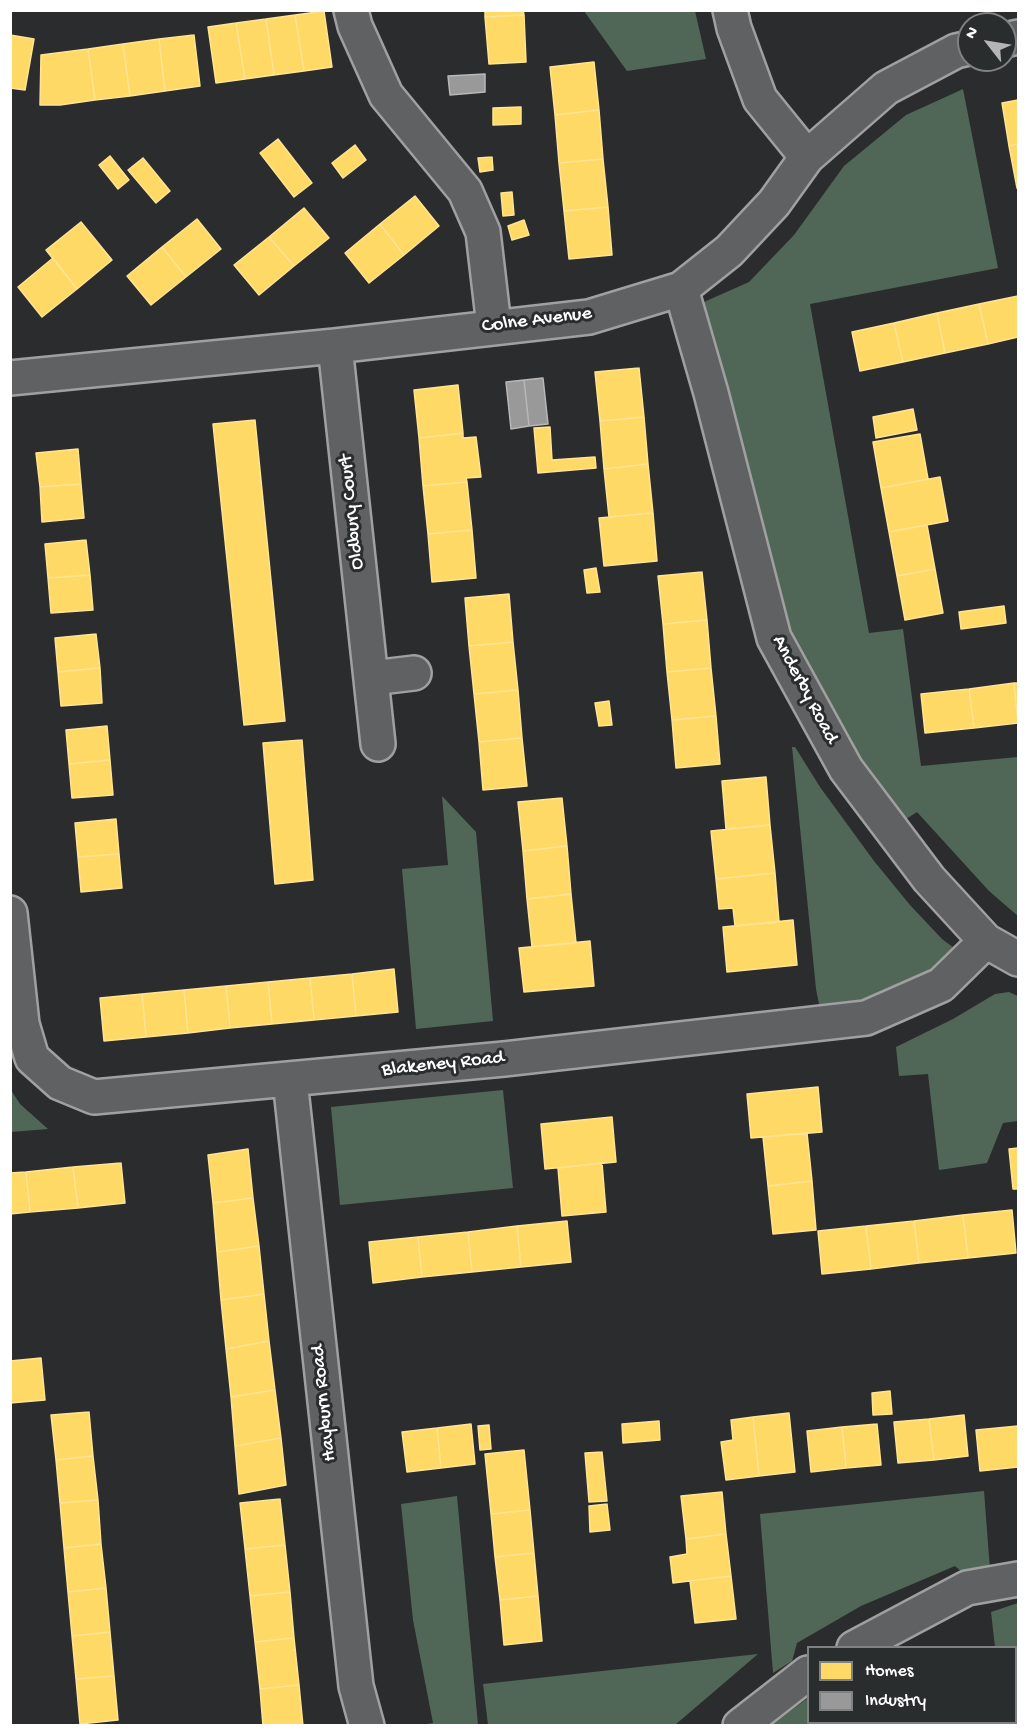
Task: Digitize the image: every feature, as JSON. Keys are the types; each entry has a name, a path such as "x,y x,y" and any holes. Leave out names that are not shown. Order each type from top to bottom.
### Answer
{"street":[{"path":"351,10 355,26 386,95 465,191 483,232 494,326"},
{"path":"730,10 734,28 760,99 807,157"},
{"name":"Colne Avenue","path":"10,378 335,346 494,326 589,317 681,289 729,251 774,203 807,157 886,88 957,51"},
{"name":"Anderby Road","path":"681,289 711,393 774,638 846,769 929,879 986,941 1018,959"},
{"name":"Oldbury Court","path":"335,346 378,744"},
{"path":"372,678 414,673"},
{"name":"Blakeney Road","path":"10,913 22,1024 32,1058 60,1083 94,1097 504,1059 866,1018 941,985 986,941"},
{"name":"Hayburn Road","path":"290,1080 356,1686 367,1725"},
{"path":"856,1646 967,1588 1018,1579"},
{"path":"740,1725 807,1673"}],"green space":[{"path":"584,11 695,11 706,59 627,71"},
{"path":"963,89 998,268 810,304 869,633 903,629 921,766 1018,757 1018,916 989,891 917,812 903,821 856,758 816,693 778,606 704,302 749,282 794,235 844,166 906,115"},
{"path":"792,747 795,747 820,787 874,861 910,905 942,939 954,948 950,957 940,968 869,1001 820,1009 816,989"},
{"path":"442,796 476,832 493,1021 416,1029 402,869 448,865"},
{"path":"1009,992 1018,996 1018,1121 1003,1123 987,1163 939,1170 928,1074 899,1076 896,1047 953,1019 995,994"},
{"path":"11,1090 20,1104 48,1129 11,1132"},
{"path":"503,1090 513,1188 340,1205 331,1107"},
{"path":"984,1491 990,1570 970,1579 955,1566 861,1606 797,1643 792,1661 773,1673 760,1514"},
{"path":"457,1496 478,1725 422,1725 433,1723 413,1620 401,1504"},
{"path":"1018,1603 1018,1659 1017,1646 995,1646 991,1612"},
{"path":"758,1654 675,1725 488,1725 483,1684"},
{"path":"807,1699 807,1724 897,1724 895,1726 771,1725"}],"building: Homes":[{"path":"485,10 523,10 524,15 485,17"},
{"path":"324,11 332,67 304,71 295,15"},
{"path":"295,15 304,71 274,75 266,19"},
{"path":"524,15 526,62 489,64 485,17"},
{"path":"266,19 274,75 245,79 236,23"},
{"path":"236,23 245,79 216,83 208,27"},
{"path":"10,35 34,39 25,90 10,88"},
{"path":"194,35 200,86 165,91 159,39"},
{"path":"159,39 165,91 130,96 123,44"},
{"path":"123,44 130,96 95,100 88,49"},
{"path":"88,49 95,100 60,105 40,105 41,55"},
{"path":"594,62 599,110 555,115 550,67"},
{"path":"1018,100 1018,144 1009,146 1002,103"},
{"path":"521,107 521,124 493,125 493,108"},
{"path":"599,110 603,159 559,163 555,115"},
{"path":"278,139 312,183 294,197 260,153"},
{"path":"1018,144 1018,188 1017,188 1009,146"},
{"path":"355,145 366,160 343,178 332,163"},
{"path":"110,156 129,180 118,189 99,165"},
{"path":"492,157 493,170 480,172 478,158"},
{"path":"143,158 170,191 156,203 128,170"},
{"path":"603,159 608,207 564,211 559,163"},
{"path":"512,192 514,215 503,216 501,193"},
{"path":"415,196 439,226 404,255 380,224"},
{"path":"608,207 612,255 569,259 564,211"},
{"path":"304,208 329,238 294,266 269,237"},
{"path":"197,219 221,249 186,277 162,247"},
{"path":"524,220 529,235 512,240 508,226"},
{"path":"81,222 112,260 77,289 46,250"},
{"path":"380,224 404,255 369,283 345,253"},
{"path":"269,237 294,266 259,295 234,265"},
{"path":"162,247 186,277 151,305 127,276"},
{"path":"53,258 77,289 42,317 18,287"},
{"path":"1018,296 1018,337 988,344 979,304"},
{"path":"979,304 988,344 945,353 937,313"},
{"path":"937,313 945,353 903,362 894,323"},
{"path":"894,323 903,362 860,371 852,332"},
{"path":"639,368 644,417 600,421 595,372"},
{"path":"458,385 463,433 419,438 414,390"},
{"path":"913,409 917,430 876,438 873,417"},
{"path":"644,417 648,464 604,469 600,421"},
{"path":"255,420 285,721 244,725 213,424"},
{"path":"550,427 552,460 595,457 596,468 538,473 534,428"},
{"path":"463,433 463,438 476,437 481,477 466,478 467,482 423,486 419,438"},
{"path":"920,434 928,479 881,488 873,442"},
{"path":"78,449 81,484 40,487 36,453"},
{"path":"648,464 653,513 609,517 604,469"},
{"path":"940,477 948,521 889,532 881,488"},
{"path":"467,482 472,530 428,534 423,486"},
{"path":"81,484 84,518 42,522 40,487"},
{"path":"653,513 657,561 604,566 599,518"},
{"path":"927,525 935,569 897,576 889,532"},
{"path":"472,530 476,578 432,582 428,534"},
{"path":"86,540 90,575 48,578 45,544"},
{"path":"596,568 600,592 587,593 584,570"},
{"path":"935,569 943,613 905,620 897,576"},
{"path":"702,572 707,620 663,624 658,576"},
{"path":"90,575 93,610 51,613 48,578"},
{"path":"509,594 513,642 469,646 465,598"},
{"path":"1004,606 1006,623 961,629 959,612"},
{"path":"707,620 711,668 667,672 663,624"},
{"path":"96,634 100,668 58,672 55,638"},
{"path":"513,642 518,690 474,694 469,646"},
{"path":"100,668 102,703 61,706 58,672"},
{"path":"711,668 716,716 672,720 667,672"},
{"path":"1014,683 1018,723 974,728 969,689"},
{"path":"1014,683 1018,683 1018,723"},
{"path":"969,689 974,728 925,733 921,694"},
{"path":"518,690 522,738 479,742 474,694"},
{"path":"609,701 612,725 599,726 595,703"},
{"path":"716,716 720,764 676,768 672,720"},
{"path":"107,726 110,760 69,764 66,730"},
{"path":"522,738 527,786 483,790 479,742"},
{"path":"302,740 313,880 275,884 263,743"},
{"path":"110,760 113,795 72,798 69,764"},
{"path":"766,777 770,825 726,829 722,781"},
{"path":"562,798 567,846 523,851 518,802"},
{"path":"116,819 119,854 78,857 75,823"},
{"path":"770,825 775,873 716,879 711,831"},
{"path":"567,846 571,894 527,899 523,851"},
{"path":"119,854 122,888 81,892 78,857"},
{"path":"775,873 779,922 735,926 733,908 719,909 716,879"},
{"path":"571,894 576,943 532,947 527,899"},
{"path":"793,920 797,965 727,972 723,927"},
{"path":"590,941 594,986 524,992 519,948"},
{"path":"394,969 398,1012 356,1016 352,974"},
{"path":"352,974 356,1016 314,1020 310,978"},
{"path":"310,978 314,1020 272,1024 268,982"},
{"path":"268,982 272,1024 230,1028 226,986"},
{"path":"226,986 230,1028 188,1033 184,990"},
{"path":"184,990 188,1033 146,1037 142,994"},
{"path":"142,994 146,1037 104,1041 100,998"},
{"path":"818,1087 822,1132 751,1138 747,1094"},
{"path":"612,1117 616,1162 545,1169 541,1124"},
{"path":"807,1133 812,1181 768,1186 763,1137"},
{"path":"1018,1148 1018,1189 1013,1189 1009,1149"},
{"path":"248,1149 253,1198 213,1203 208,1155"},
{"path":"121,1163 125,1203 78,1208 73,1167"},
{"path":"602,1163 606,1212 562,1216 558,1168"},
{"path":"73,1167 78,1208 30,1212 26,1172"},
{"path":"26,1172 30,1212 10,1214 10,1173"},
{"path":"812,1181 816,1230 773,1234 768,1186"},
{"path":"253,1198 259,1246 217,1252 213,1203"},
{"path":"1012,1210 1016,1253 968,1258 963,1215"},
{"path":"963,1215 968,1258 919,1263 914,1221"},
{"path":"567,1221 571,1262 521,1267 517,1226"},
{"path":"914,1221 919,1263 871,1269 866,1226"},
{"path":"517,1226 521,1267 472,1272 468,1232"},
{"path":"866,1226 871,1269 822,1274 818,1231"},
{"path":"468,1232 472,1272 422,1277 418,1237"},
{"path":"418,1237 422,1277 373,1283 369,1242"},
{"path":"259,1246 264,1294 221,1300 217,1252"},
{"path":"264,1294 269,1341 226,1349 221,1300"},
{"path":"269,1341 275,1390 231,1397 226,1349"},
{"path":"41,1358 45,1400 10,1403 10,1361"},
{"path":"275,1390 281,1438 235,1446 231,1397"},
{"path":"890,1391 892,1414 873,1415 872,1393"},
{"path":"89,1412 93,1456 56,1460 51,1415"},
{"path":"789,1413 795,1472 759,1476 753,1417"},
{"path":"964,1415 968,1456 934,1460 929,1419"},
{"path":"753,1417 759,1476 726,1480 721,1442 733,1440 731,1420"},
{"path":"929,1419 934,1460 898,1463 894,1422"},
{"path":"659,1421 660,1440 623,1443 622,1424"},
{"path":"471,1424 475,1464 441,1468 437,1428"},
{"path":"877,1424 881,1465 846,1468 842,1427"},
{"path":"489,1425 491,1449 480,1450 478,1426"},
{"path":"1018,1426 1018,1467 980,1471 976,1430"},
{"path":"842,1427 846,1468 811,1472 807,1431"},
{"path":"437,1428 441,1468 407,1472 402,1432"},
{"path":"281,1438 286,1485 239,1494 235,1446"},
{"path":"524,1450 530,1510 491,1514 485,1454"},
{"path":"602,1452 607,1501 589,1502 585,1453"},
{"path":"93,1456 98,1500 60,1503 56,1460"},
{"path":"722,1492 726,1534 686,1539 681,1496"},
{"path":"280,1499 285,1545 245,1549 240,1503"},
{"path":"98,1500 101,1544 64,1548 60,1503"},
{"path":"607,1504 610,1530 590,1532 589,1506"},
{"path":"530,1510 534,1553 495,1557 491,1514"},
{"path":"726,1534 731,1576 673,1583 670,1557 687,1554 686,1539"},
{"path":"101,1544 106,1588 68,1592 64,1548"},
{"path":"285,1545 290,1592 250,1596 245,1549"},
{"path":"534,1553 538,1596 500,1600 495,1557"},
{"path":"731,1576 736,1619 695,1623 690,1581"},
{"path":"106,1588 110,1632 72,1636 68,1592"},
{"path":"290,1592 294,1638 255,1642 250,1596"},
{"path":"538,1596 542,1641 504,1645 500,1600"},
{"path":"110,1632 114,1676 76,1679 72,1636"},
{"path":"294,1638 299,1685 260,1689 255,1642"},
{"path":"114,1676 118,1720 80,1724 76,1679"},
{"path":"299,1685 303,1726 263,1726 260,1689"},
{"path":"1018,1707 1018,1726 995,1726 994,1724 1017,1724"},
{"path":"950,1724 994,1724 995,1726 950,1726"}],"building: Industry":[{"path":"485,74 485,92 450,95 448,76"},
{"path":"543,378 548,424 529,426 524,380"},
{"path":"524,380 529,426 511,429 506,382"}]}
